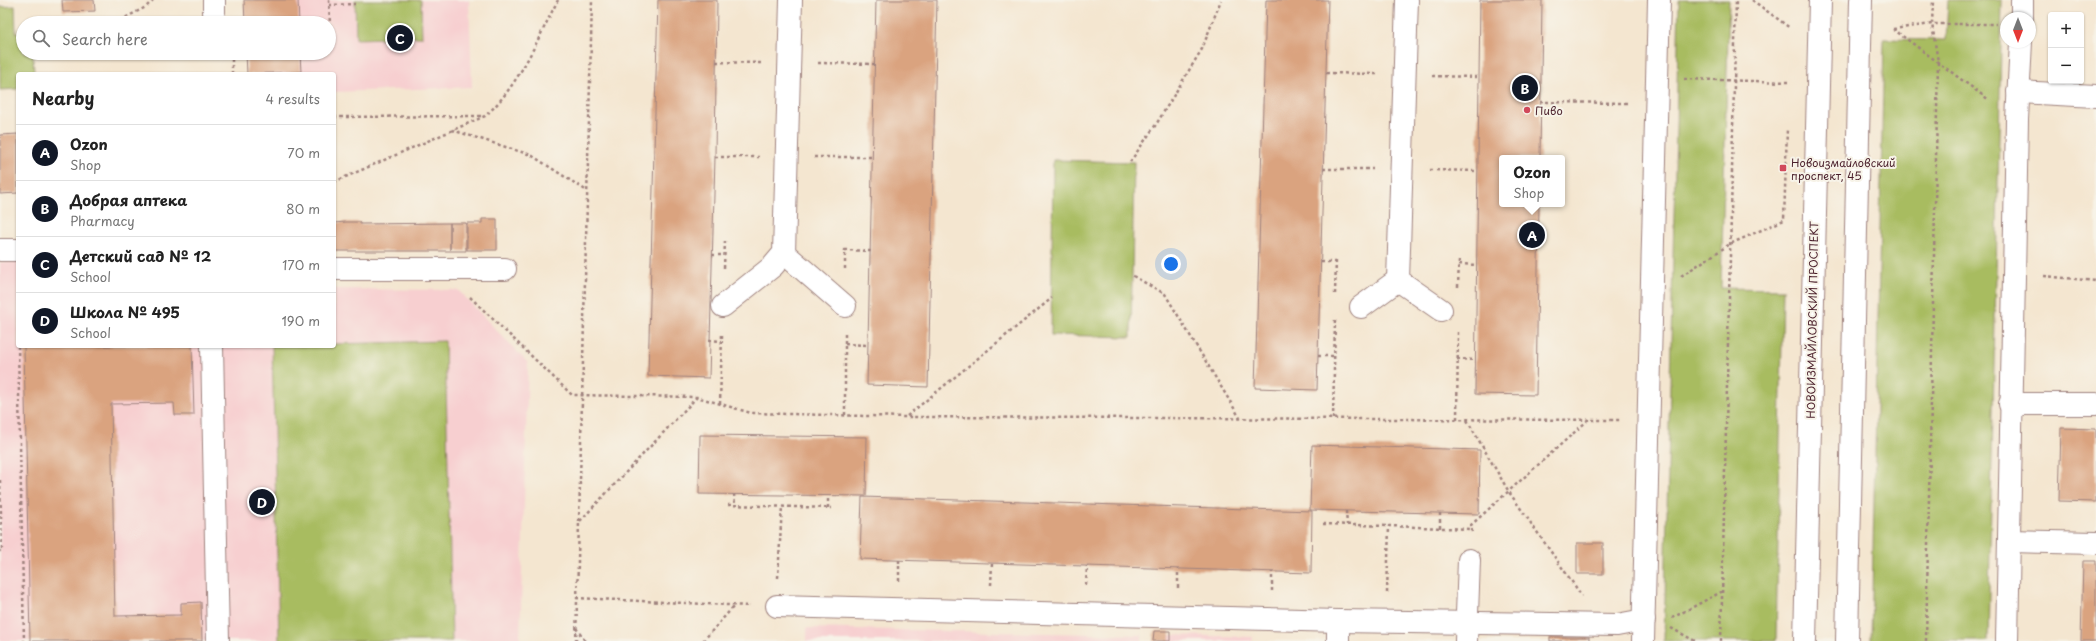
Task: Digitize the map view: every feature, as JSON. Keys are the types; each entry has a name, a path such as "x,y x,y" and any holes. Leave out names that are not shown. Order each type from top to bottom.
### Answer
{"street":[{"path":"723,306 773,266 784,253 791,0"},
{"path":"1398,280 1407,0"},
{"path":"777,606 1338,631 1387,622 1466,632 1600,623 1643,631 1659,0"},
{"name":"НОВОИЗМАЙЛОВСКИЙ ПРОСПЕКТ","path":"1805,641 1820,0"},
{"path":"1847,641 1861,0"},
{"path":"2022,0 2022,12"},
{"path":"2007,641 2010,542 2010,404 2020,48"},
{"path":"2018,92 2096,96"},
{"path":"0,250 16,250"},
{"path":"784,253 845,306"},
{"path":"336,269 505,269"},
{"path":"1361,307 1398,280"},
{"path":"1398,280 1441,310"},
{"path":"212,348 218,641"},
{"path":"2010,404 2096,404"},
{"path":"2010,542 2096,543"},
{"path":"1466,632 1469,560"}],"path":[{"path":"129,16 146,8 153,0"},
{"path":"329,0 330,16"},
{"path":"336,181 485,116 499,104 513,84 558,0"},
{"path":"576,641 592,0"},
{"path":"1130,162 1157,123 1202,49 1221,0"},
{"path":"1722,641 1736,0"},
{"path":"1752,0 1774,18 1790,28 1790,35"},
{"path":"1926,641 1938,62 1932,24 1933,0"},
{"path":"329,5 355,4"},
{"path":"1999,24 1932,24 1893,29 2017,120"},
{"path":"232,60 232,72"},
{"path":"1788,74 1788,90"},
{"path":"1657,78 1788,82"},
{"path":"1540,102 1628,103"},
{"path":"336,117 485,116"},
{"path":"1677,278 1730,244 1784,220 1787,128"},
{"path":"452,130 531,155 587,191"},
{"path":"712,255 725,255"},
{"path":"1335,300 1336,258"},
{"path":"1458,293 1459,260"},
{"path":"1321,262 1336,262"},
{"path":"1459,264 1476,265"},
{"path":"439,268 572,395 697,397 750,413 907,416 1621,420"},
{"path":"1133,276 1165,294 1240,418"},
{"path":"2044,276 2096,281"},
{"path":"907,416 1052,298"},
{"path":"1333,419 1335,315"},
{"path":"1457,419 1458,330"},
{"path":"709,340 722,341"},
{"path":"845,344 868,345"},
{"path":"18,348 24,641"},
{"path":"1318,356 1334,356"},
{"path":"1458,359 1475,360"},
{"path":"580,521 697,397"},
{"path":"1467,420 1509,492 1600,623"},
{"path":"1469,560 1472,529 1471,525 1587,420"},
{"path":"0,480 2,551 0,551"},
{"path":"734,494 735,505"},
{"path":"828,496 828,508"},
{"path":"728,505 832,508"},
{"path":"576,598 734,606 777,606 782,506"},
{"path":"1346,511 1347,525"},
{"path":"1440,513 1440,528"},
{"path":"1322,524 1472,529"},
{"path":"1387,622 1389,526"},
{"path":"1669,620 1722,591"},
{"path":"703,641 734,606"},
{"path":"1669,627 1695,641"},
{"path":"576,628 585,641"}],"shaded area":[{"path":"244,0 469,0 472,87 336,92 336,72 247,72 246,60 336,60 336,16 245,16"},
{"path":"0,262 16,262 16,348 336,348 336,289 458,290 528,363 520,641 0,641"},
{"path":"807,628 1142,635 1142,641 807,641"},
{"path":"1170,635 1253,637 1252,641 1170,641"}],"green space":[{"path":"355,0 421,0 422,37 356,39"},
{"path":"1679,0 1729,0 1721,288 1783,289 1776,641 1664,641"},
{"path":"1948,0 2002,0 2002,12 2000,12 2001,48 1988,641 1871,641 1884,39 1946,40"},
{"path":"15,6 16,60 33,60 34,72 16,72 16,89 0,90 0,7"},
{"path":"1053,160 1134,162 1131,337 1051,335"},
{"path":"445,341 452,641 279,641 272,348 336,348 336,344"}],"building":[{"path":"62,0 94,0 95,11 63,12"},
{"path":"244,0 298,0 299,16 245,16"},
{"path":"658,0 717,0 715,157 709,378 648,376"},
{"path":"876,0 937,0 928,387 867,385"},
{"path":"1266,0 1328,0 1317,390 1255,388"},
{"path":"1480,0 1542,0 1540,155 1499,155 1499,207 1539,207 1536,395 1475,394"},
{"path":"246,60 300,60 301,72 247,72"},
{"path":"16,134 16,193 0,194 0,135"},
{"path":"482,219 497,219 497,250 467,250 467,223 482,223"},
{"path":"336,223 466,223 466,251 336,251"},
{"path":"24,348 192,348 194,415 175,415 174,403 111,404 115,616 181,615 181,603 201,602 202,641 30,641"},
{"path":"2061,428 2096,429 2096,502 2059,501"},
{"path":"700,435 867,437 866,496 699,494"},
{"path":"1312,445 1480,450 1479,514 1310,510"},
{"path":"862,497 1312,511 1311,573 860,559"},
{"path":"1577,543 1603,543 1603,574 1577,574"},
{"path":"2083,561 2096,561 2096,641 2081,641"},
{"path":"1154,631 1170,631 1170,641 1153,641"},
{"path":"1550,637 1589,637 1589,641 1550,641"}],"place":[{"name":"Детский сад № 12","path":"400,38"},
{"name":"Добрая аптека","path":"1525,88"},
{"name":"Пиво","path":"1527,110"},
{"name":"Новоизмайловский проспект, 45","path":"1783,168"},
{"name":"Ozon","path":"1532,235"},
{"name":"Школа № 495","path":"262,502"}]}
